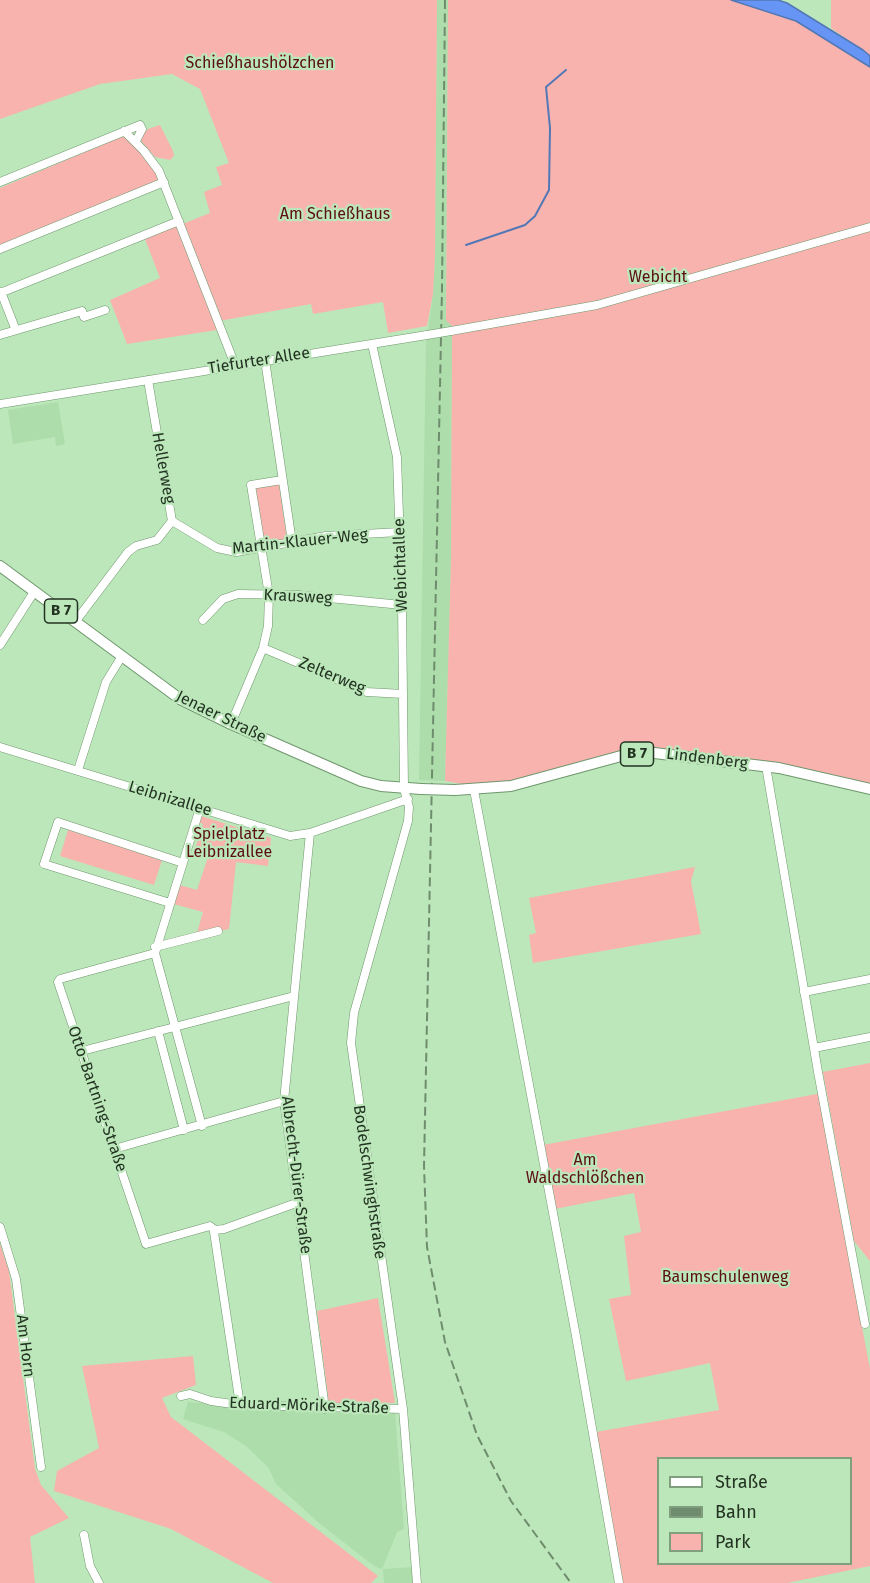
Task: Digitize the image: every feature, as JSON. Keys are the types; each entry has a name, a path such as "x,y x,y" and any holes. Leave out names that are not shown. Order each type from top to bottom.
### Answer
{"main road":[{"name":"Jenaer Straße","path":"0,566 180,699 231,724 361,781 406,794 421,789 474,790"},
{"name":"Lindenberg","path":"474,790 511,786 646,752 766,766 870,789"}],"street":[{"path":"0,182 140,125 142,129 136,141"},
{"path":"124,131 153,161 164,183 235,365"},
{"path":"0,249 164,183"},
{"path":"15,328 0,293 179,221"},
{"name":"Tiefurter Allee","path":"0,404 519,320 597,305 870,227"},
{"path":"0,335 15,328 82,311 84,317 105,310"},
{"name":"Webichtallee","path":"372,344 397,457 406,794"},
{"path":"264,360 291,542"},
{"name":"Hellerweg","path":"75,622 128,552 136,546 157,540 172,521 148,380"},
{"path":"231,724 263,648 268,626 269,595 250,485 282,480"},
{"name":"Martin-Klauer-Weg","path":"172,521 223,550 236,552 326,536 400,532"},
{"path":"0,645 34,592"},
{"name":"Krausweg","path":"203,620 228,597 298,595 402,605"},
{"name":"Zelterweg","path":"263,648 367,692 403,694"},
{"path":"78,770 106,682 122,656"},
{"name":"Leibnizallee","path":"0,747 290,836 310,833 406,794"},
{"path":"766,766 804,992 865,1324"},
{"path":"474,790 576,1336 619,1583"},
{"name":"Bodelschwinghstraße","path":"406,794 408,821 356,1007 351,1043 403,1409 417,1583"},
{"path":"200,808 155,950 202,1125"},
{"path":"170,903 44,864 58,822 183,863"},
{"name":"Albrecht-Dürer-Straße","path":"310,833 284,1101 325,1409"},
{"path":"155,950 218,931"},
{"name":"Otto-Bartning-Straße","path":"155,950 60,979 58,982 146,1244 210,1226 215,1230"},
{"path":"804,992 870,979"},
{"path":"82,1051 294,996"},
{"path":"158,1030 184,1130"},
{"path":"814,1048 870,1037"},
{"path":"114,1149 284,1101"},
{"path":"240,1405 215,1230 224,1229 299,1202"},
{"name":"Am Horn","path":"0,1227 16,1279 41,1467"},
{"name":"Eduard-Mörike-Straße","path":"181,1396 190,1394 211,1401 240,1405 325,1409 403,1409"},
{"path":"84,1535 90,1566 99,1583"}],"shaded area":[{"path":"437,0 448,0 446,319 452,326 451,559 445,781 419,780 426,343 433,294 435,256"},
{"path":"58,402 65,444 56,446 55,437 13,444 8,410"},
{"path":"188,1402 271,1409 395,1412 404,1529 397,1532 382,1569 374,1566 319,1523 276,1484 268,1467 246,1446 224,1432 183,1419"},
{"path":"414,1567 416,1583 384,1583 383,1569"}],"green space":[{"path":"0,0 437,0 435,256 433,294 427,326 388,333 383,302 313,314 311,304 214,322 217,330 127,344 110,300 160,278 145,239 210,213 204,192 222,185 216,167 229,163 200,89 172,74 100,84 0,119"},
{"name":"Webicht","path":"448,0 731,0 796,21 870,67 870,784 776,763 648,748 499,783 462,784 445,781 451,559 452,326 446,320"},
{"path":"831,0 870,0 870,56 831,28"},
{"path":"160,125 173,151 174,156 170,160 155,157 141,141 143,133"},
{"path":"123,136 141,151 158,176 157,181 0,246 0,188"},
{"path":"279,484 287,539 264,543 254,487"},
{"name":"Spielplatz Leibnizallee","path":"198,815 271,838 268,866 236,862 229,929 196,936 203,912 170,903 176,884 197,890 210,851 196,846 203,824 196,821"},
{"path":"68,830 162,860 154,885 60,856"},
{"path":"695,867 691,881 701,934 533,963 529,935 536,933 529,898"},
{"path":"870,1063 870,1261 854,1241 823,1072"},
{"path":"822,1093 833,1175 870,1369 870,1566 787,1583 623,1583 596,1432 719,1410 710,1363 626,1381 609,1299 631,1295 624,1236 641,1232 634,1193 555,1209 543,1145"},
{"path":"0,1244 9,1271 35,1469 41,1485 69,1518 30,1537 35,1583 0,1583"},
{"path":"378,1298 395,1403 329,1404 317,1311"},
{"path":"193,1356 196,1385 162,1398 171,1417 378,1576 371,1583 273,1583 171,1529 54,1491 57,1471 99,1448 82,1366"}],"water":[{"path":"731,0 778,0 787,3 863,50 870,56 870,67 796,21"}],"waterway":[{"path":"466,245 525,225 535,216 549,190 550,128 546,87 566,70"}],"railway":[{"path":"445,0 442,289 424,1166 427,1247 445,1342 477,1435 511,1501 571,1583"}],"park label":[{"name":"Schießhaushölzchen","path":"260,64"},
{"name":"Am Schießhaus","path":"335,215"},
{"name":"Am Waldschlößchen","path":"585,1170"},
{"name":"Baumschulenweg","path":"725,1278"}]}
